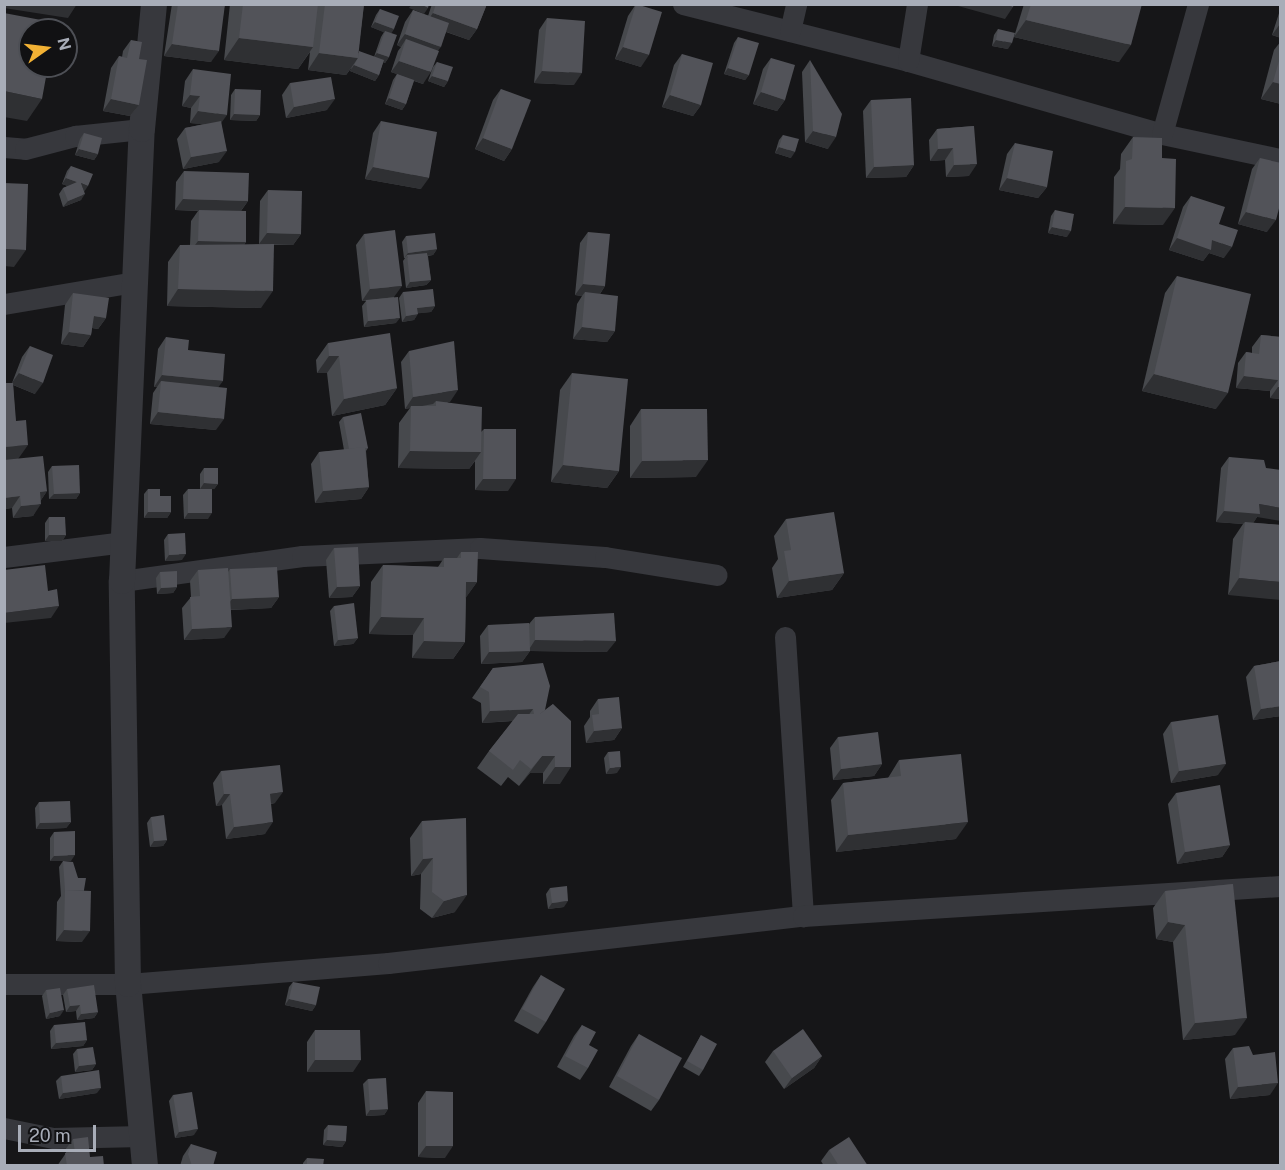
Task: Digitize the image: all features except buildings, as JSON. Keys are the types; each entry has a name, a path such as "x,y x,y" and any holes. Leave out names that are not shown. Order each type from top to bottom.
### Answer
{"street":[{"path":"145,1166 128,984 122,581 141,129 154,4"},
{"path":"683,4 908,61 1162,134 1281,159"},
{"path":"790,30 796,4"},
{"path":"908,61 917,4"},
{"path":"1162,134 1198,4"},
{"path":"4,147 25,149 75,136 141,129"},
{"path":"4,304 134,282"},
{"path":"4,557 124,542"},
{"path":"122,581 302,556 480,548 604,557 717,575"},
{"path":"785,636 802,916"},
{"path":"4,984 128,984 388,963 802,916 1281,886"},
{"path":"4,1128 53,1138 142,1136"}]}
